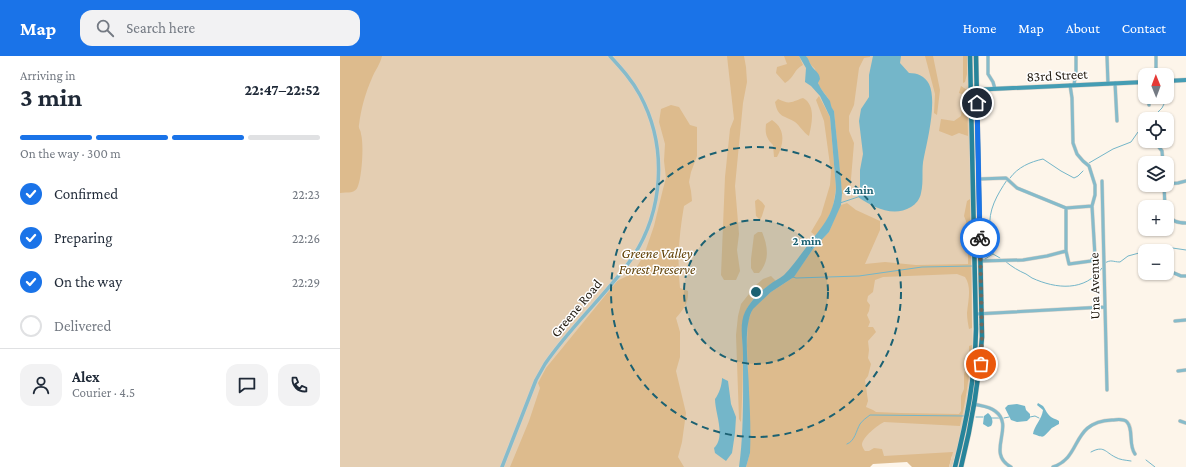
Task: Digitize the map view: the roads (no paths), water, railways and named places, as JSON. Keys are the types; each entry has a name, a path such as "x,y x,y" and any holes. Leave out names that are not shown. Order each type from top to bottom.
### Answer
{"main road":[{"path":"955,467 981,364 982,313 979,179 974,90 970,56"},
{"path":"961,467 972,404 976,354 974,90 976,56"},
{"path":"1174,81 1186,80"},
{"name":"83rd Street","path":"974,90 1138,82"}],"street":[{"name":"Greene Road","path":"502,467 536,380 545,364 629,262 644,236 653,212 658,188 659,170 658,151 654,130 640,95 626,74 610,56"},
{"path":"988,56 988,74 995,89"},
{"path":"1066,208 1066,251 1069,264 1091,261 1095,256 1092,206 1095,195 1095,185 1090,166 1077,154 1073,142 1072,85 1076,71 1076,56"},
{"path":"1107,56 1108,84"},
{"path":"1156,56 1156,68"},
{"path":"1115,83 1116,121"},
{"path":"979,179 1006,178 1017,188 1066,208 1092,206"},
{"name":"Una Avenue","path":"1102,181 1107,390"},
{"path":"1174,184 1186,181"},
{"path":"1174,220 1186,223"},
{"path":"981,261 1024,260 1066,251"},
{"path":"1174,273 1181,276 1186,276"},
{"path":"976,314 1104,307"},
{"path":"1175,321 1186,320"},
{"path":"1178,371 1186,370"},
{"path":"972,404 993,409 1000,415 1003,421 1003,427 999,451 1004,462 1011,467"},
{"path":"1053,467 1066,459 1086,429 1101,421 1126,421 1130,428 1131,448 1135,454"},
{"path":"1180,421 1186,423"}],"water":[{"path":"799,56 806,56 812,67 819,74 820,79 818,83 830,101 834,111 842,194 841,205 829,232 813,249 794,277 771,292 753,309 748,326 747,337 750,453 746,467 739,467 743,411 743,317 749,305 758,294 784,275 795,262 826,221 833,207 835,198 836,188 830,117 820,96 805,82 806,68"},
{"path":"873,56 901,56 900,63 909,73 918,74 923,77 929,84 931,91 931,120 923,162 920,195 918,201 913,206 904,210 883,210 858,197 863,154 859,121 861,109 869,97 869,75"},
{"path":"722,378 728,381 731,404 736,417 732,453 726,461 715,453 714,448 719,438 720,431 715,399 720,389"},
{"path":"1038,403 1043,406 1052,418 1059,421 1059,424 1043,436 1033,434 1043,410 1037,405"},
{"path":"1017,404 1025,406 1026,410 1030,414 1030,418 1027,421 1017,422 1011,420 1005,408 1008,405"},
{"path":"988,413 991,417 992,424 988,427 983,424 984,416"}],"waterway":[{"path":"1158,112 1164,104"},
{"path":"1089,163 1113,149 1131,142 1138,132"},
{"path":"1010,178 1013,174 1025,166 1043,159 1074,178 1083,171"},
{"path":"993,254 990,232 990,215 997,197 1007,180"},
{"path":"840,203 858,197"},
{"path":"1105,263 1111,261 1120,262 1128,256 1139,253 1142,249 1147,247 1159,246 1186,250"},
{"path":"985,259 993,254 1000,258"},
{"path":"1005,261 1032,278 1041,282 1060,286 1079,285 1095,276 1102,268"},
{"path":"793,277 859,276 922,267 973,266"},
{"path":"847,444 854,438 863,420 870,415 965,416"},
{"path":"1030,417 1035,416 1039,418"},
{"path":"976,417 983,417"},
{"path":"1004,418 1009,417"},
{"path":"991,418 999,418"},
{"path":"1091,452 1102,449 1117,458 1131,461"},
{"path":"1146,460 1155,467"}],"park label":[{"name":"Greene Valley Forest Preserve","path":"657,262"}]}
